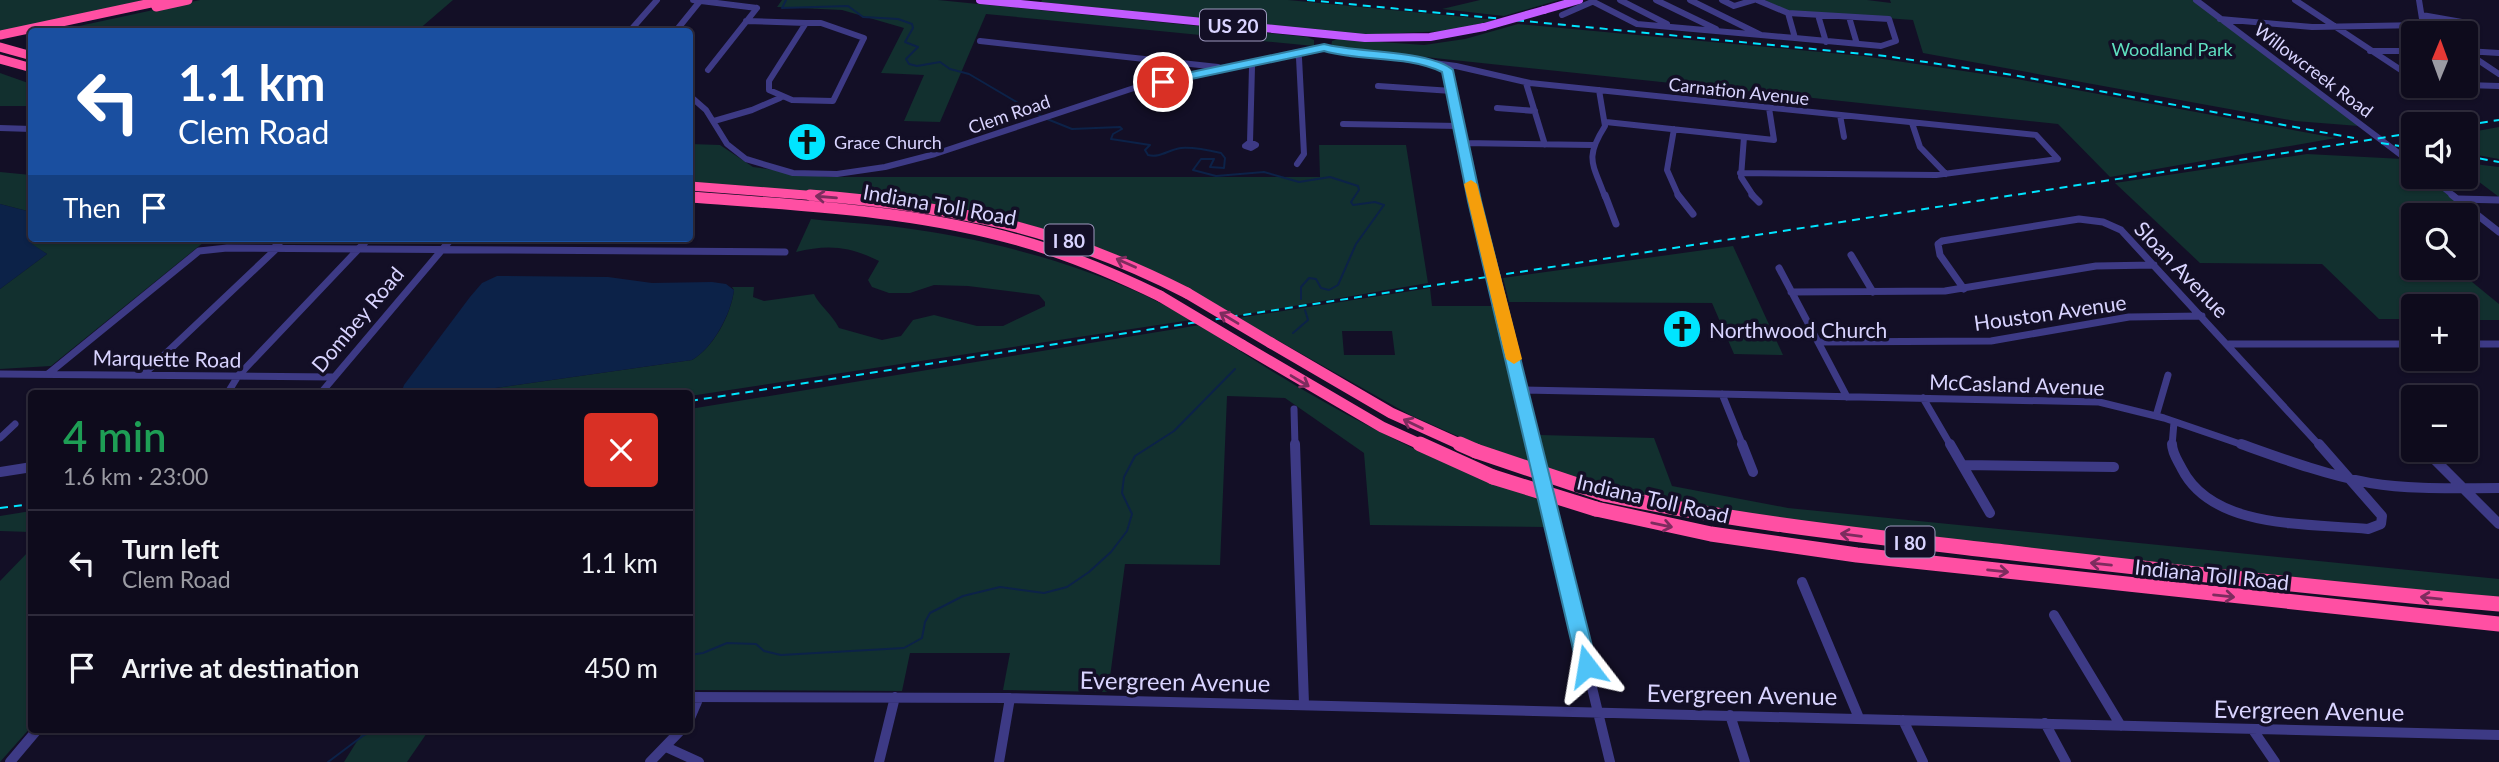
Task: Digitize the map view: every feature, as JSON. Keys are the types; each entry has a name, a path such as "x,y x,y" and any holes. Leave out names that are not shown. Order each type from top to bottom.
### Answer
{"highway":[{"path":"41,28 165,0"},
{"path":"58,28 188,0"},
{"path":"5,36 28,31"},
{"path":"5,36 28,33"},
{"path":"0,47 28,55"},
{"path":"0,59 28,67"},
{"name":"Indiana Toll Road","path":"693,186 879,201 989,218 1090,248 1188,293 1391,413 1476,452 1604,494 1780,527 2294,585 2499,604"},
{"name":"Indiana Toll Road","path":"693,197 873,212 983,229 1079,258 1160,296 1382,427 1493,477 1596,509 1711,534 1857,555 2499,624"}],"main road":[{"name":"US 20","path":"980,0 1325,34 1413,38 1448,35 1485,27 1579,0"}],"street":[{"path":"632,28 657,0"},
{"path":"693,0 757,8 708,70"},
{"path":"1620,0 1673,27"},
{"path":"1656,0 1723,32"},
{"path":"1690,0 1761,35"},
{"path":"1562,15 1594,1 1637,24 1881,46 1896,41 1889,19 1788,13 1755,0 1734,6 1722,0"},
{"name":"Willowcreek Road","path":"2196,0 2401,155"},
{"path":"2295,0 2401,70"},
{"path":"2419,0 2423,21"},
{"path":"678,28 700,1"},
{"path":"1788,13 1798,39"},
{"path":"1818,15 1826,42"},
{"path":"2422,15 2456,21"},
{"path":"1849,17 1857,44"},
{"path":"2220,19 2304,27 2401,25"},
{"path":"746,21 806,22 821,23 864,38 833,100 796,102 780,98 769,90 769,81 806,22"},
{"path":"1324,48 1325,34"},
{"path":"980,41 1224,68"},
{"name":"Clem Road","path":"693,97 699,100 725,142 754,163 777,170 828,173 892,166 1119,92 1295,53 1324,48 1441,65"},
{"path":"2370,51 2401,51"},
{"path":"2478,52 2499,53"},
{"path":"1295,53 1299,58 1304,154 1297,164"},
{"path":"2478,60 2499,74"},
{"path":"1249,63 1252,67 1250,142"},
{"path":"1441,65 1448,72 1475,201 1610,762"},
{"name":"Carnation Avenue","path":"1441,65 1526,83 2036,135 2058,159 1947,174"},
{"path":"1526,83 1545,145"},
{"path":"1378,86 1452,91"},
{"path":"2478,86 2499,86"},
{"path":"1599,90 1600,105 1606,122 1603,133 1593,145 1591,159 1616,225"},
{"path":"714,121 752,110 780,98"},
{"path":"1497,108 1535,111"},
{"path":"1606,122 1774,140 1769,108"},
{"path":"1840,115 1844,137"},
{"path":"1912,123 1920,147 1947,174"},
{"path":"1343,124 1459,126"},
{"path":"0,128 28,129"},
{"path":"1674,129 1667,170 1678,196 1693,214"},
{"path":"1744,137 1740,173 1749,192 1759,202"},
{"path":"1463,143 1593,145"},
{"path":"1740,173 1947,174"},
{"path":"2446,189 2499,232"},
{"path":"2459,199 2499,200"},
{"name":"Sloan Avenue","path":"1964,289 1938,251 1938,244 1942,241 2079,219 2103,222 2121,230 2353,479 2380,510 2382,520 2376,527 2361,528 2246,517 2207,498 2185,475 2172,450 2174,422"},
{"path":"143,375 281,242"},
{"path":"229,390 238,376 365,242"},
{"name":"Dombey Road","path":"323,390 448,242"},
{"path":"48,374 199,251 227,248 785,252"},
{"path":"1851,255 1873,292"},
{"path":"1791,292 1964,289 2096,267 2154,265"},
{"path":"1779,268 1847,397"},
{"name":"Houston Avenue","path":"1818,342 1991,341 2129,317 2202,316"},
{"path":"2229,344 2401,344"},
{"path":"2478,344 2499,344"},
{"name":"Marquette Road","path":"0,373 334,377"},
{"path":"2156,416 2168,375"},
{"name":"McCasland Avenue","path":"1522,390 2099,402 2156,416 2353,479 2399,487 2499,488"},
{"path":"1722,394 1754,472"},
{"path":"1923,398 1990,513"},
{"path":"1294,410 1304,704"},
{"path":"0,438 15,424"},
{"path":"2437,462 2499,524"},
{"path":"1963,465 2114,467"},
{"path":"0,472 28,468"},
{"path":"1802,582 1859,718"},
{"path":"2054,615 2121,726"},
{"name":"Evergreen Avenue","path":"694,697 1010,698 1304,704 2499,735"},
{"path":"879,762 895,697"},
{"path":"999,762 1010,698"},
{"path":"1730,715 1745,762"},
{"path":"1903,720 1923,762"},
{"path":"2045,723 2066,762"},
{"path":"2253,730 2275,762"},
{"path":"10,762 34,733"},
{"path":"650,762 678,733"},
{"path":"666,747 699,762"}],"green space":[{"path":"0,0 153,0 0,32"},
{"path":"200,0 453,0 420,28 70,28"},
{"path":"782,0 938,0 1307,37 1314,40 1314,46 986,14 940,122 904,121 924,75 881,73 904,28 842,10 777,7"},
{"path":"1288,0 1496,20 1447,31 1354,35 1041,2"},
{"path":"1480,0 1559,0 1504,16 1442,9"},
{"name":"Woodland Park","path":"1765,0 1867,0 1891,3 1890,0 2195,0 2359,126 2295,121 1923,53 1913,20 1787,11"},
{"path":"1518,24 1863,56 2017,79 2336,138 2110,177 2058,124 1331,47 1332,41 1338,39 1424,45 1465,39"},
{"path":"0,73 28,83 28,106 0,106"},
{"path":"2499,127 2499,159 2478,155 2478,131"},
{"path":"693,144 720,145 753,167 827,177 1320,177 1319,145 1406,145 1428,283 1235,316 1169,279 1101,249 1030,225 956,208 693,183"},
{"path":"2307,154 2401,159 2401,189 2442,189 2460,203 2401,203 2401,280 2470,280 2499,304 2499,320 2478,320 2478,294 2401,294 2401,319 2379,319 2322,264 2200,263 2115,183"},
{"path":"2478,164 2499,167 2499,197 2478,181"},
{"path":"0,172 28,175 28,211 0,204"},
{"path":"811,219 891,226 951,235 1059,262 1094,274 1161,303 1191,320 693,396 693,390 481,390 692,360 707,348 720,330 732,300 732,287 754,287 753,297 764,301 814,294 839,328 882,340 901,336 913,320 934,315 977,326 1003,326 1045,306 1039,295 968,286 934,285 910,293 889,293 872,287 868,280 879,261 868,256 838,248 796,252"},
{"path":"204,242 51,366 0,369 0,289 47,254 31,244"},
{"path":"1733,246 1783,355 1734,354 1712,303 1509,302 1503,278"},
{"path":"1430,288 1432,306 1495,306 1534,465 1410,415 1238,318","holes":["1342,331 1392,331 1395,355 1344,355"]},
{"path":"1200,325 1282,377 1364,424 1449,464 1540,500 1545,527 1370,525 1364,453 1285,398 1227,396 1220,565 1125,564 1108,692 1003,690 1010,653 910,653 902,691 693,690 693,409"},
{"path":"1540,435 1654,438 1672,486 1788,508 2499,579 2499,597 2101,556 1703,507 1599,484 1547,469"},
{"path":"28,511 28,532 0,531 0,516"},
{"path":"28,552 28,730 0,762 0,581"},
{"path":"362,733 427,733 407,762 344,762"}],"water":[{"path":"0,204 28,211 28,242 32,242 47,254 0,289"},
{"path":"497,276 608,277 652,283 712,282 726,284 734,290 720,330 700,355 692,360 481,390 402,390 482,283"}],"waterway":[{"path":"786,0 782,8 848,6 863,17 898,19 912,24 913,28 905,42 918,47 906,59 909,64 917,66 940,62 950,69 969,74 1042,117"},
{"path":"1047,119 1072,129 1120,127 1122,129 1113,134 1111,139 1150,145 1145,150 1148,155 1186,148 1221,153 1225,158 1224,168 1210,167 1214,159 1201,159 1193,170 1216,176 1264,172 1299,182 1330,177 1358,186 1359,190 1351,202 1353,205 1375,202 1384,205 1356,244 1338,285 1329,290 1321,288 1316,279 1309,278 1301,287 1301,299"},
{"path":"1293,333 1308,320 1305,310"},
{"path":"693,655 727,643 756,644 764,651 781,655 904,648 922,638 930,613 963,596 1000,587 1044,593 1067,587 1111,552 1127,531 1132,514 1122,493 1124,477 1135,456 1174,431 1235,369"},
{"path":"328,762 369,733"}],"railway":[{"path":"1307,0 1885,56 2013,75 2354,138"},
{"path":"2478,123 2499,120"},
{"path":"693,401 2401,135"},
{"path":"2381,143 2401,146"},
{"path":"2478,158 2499,162"},
{"path":"0,508 28,504"}],"slow traffic":[{"path":"1471,184 1514,359"}],"place":[{"name":"Grace Church","path":"807,142"},
{"name":"Northwood Church","path":"1682,329"}],"route":[{"path":"1163,82 1324,48 1338,52 1430,62 1447,70 1467,167 1587,666"}]}
